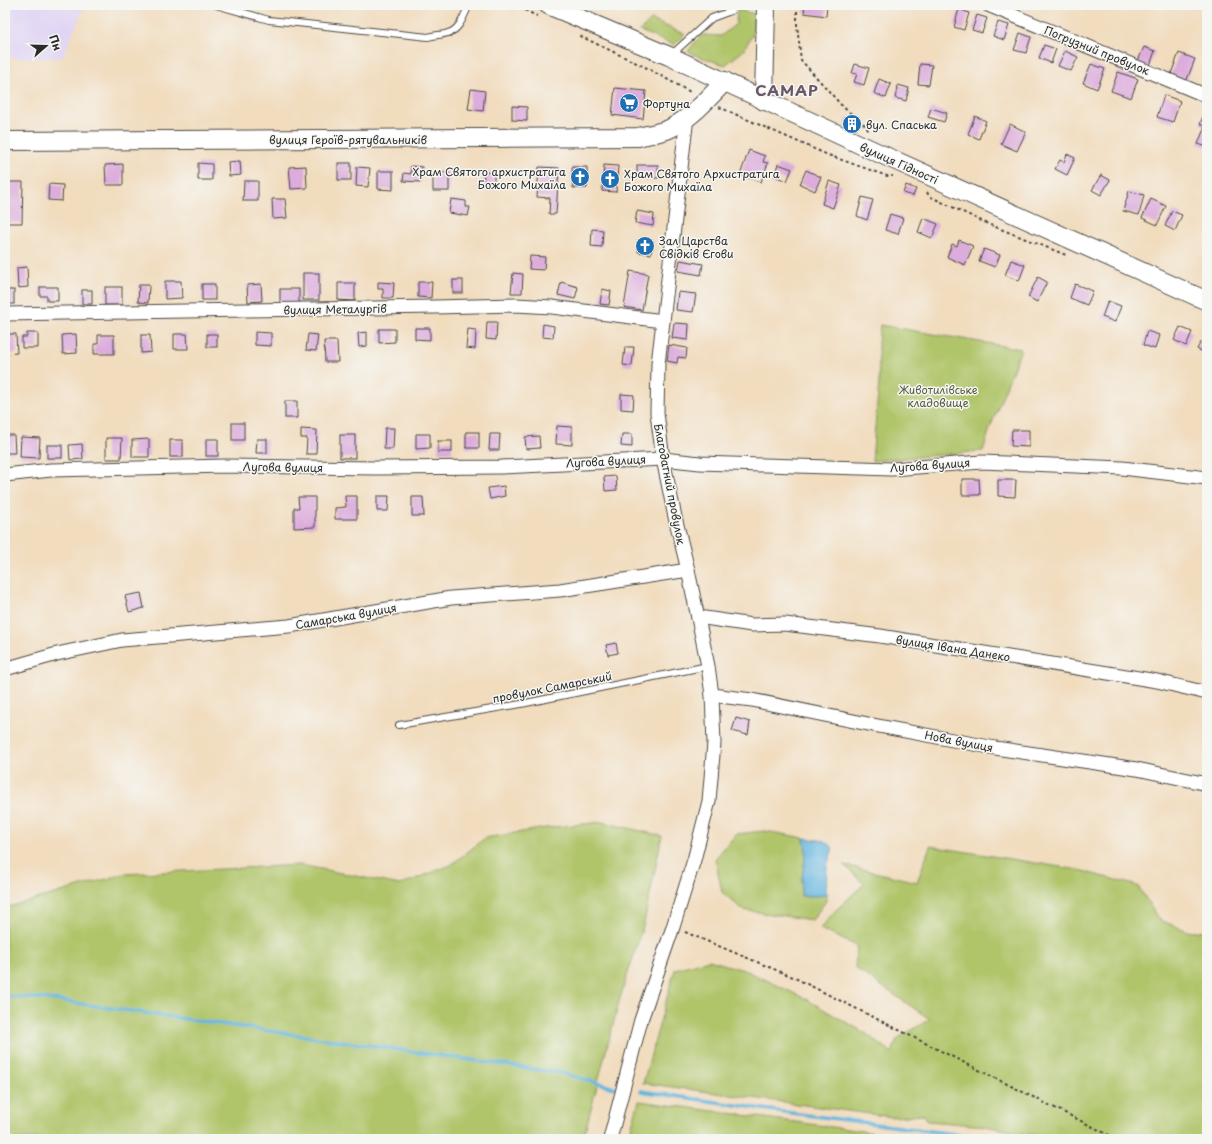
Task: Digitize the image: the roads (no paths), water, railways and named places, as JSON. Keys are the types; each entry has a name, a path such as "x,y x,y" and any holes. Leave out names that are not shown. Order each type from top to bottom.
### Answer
{"street":[{"path":"764,101 766,5"},
{"name":"Погрузний провулок","path":"988,5 1207,96"},
{"name":"вулиця Гідності","path":"545,12 669,56 764,101 1207,301"},
{"name":"вулиця Героїв-рятувальників","path":"5,141 638,137 658,133 671,128 706,101 725,82"},
{"name":"Благодатний провулок","path":"610,1139 641,1020 694,860 709,801 714,743 712,695 708,666 663,458 657,413 658,364 687,117"},
{"name":"вулиця Металургів","path":"5,314 427,307 516,304 663,321"},
{"name":"Лугова вулиця","path":"5,475 52,470 226,466 376,468 502,467 663,458 700,463 892,469 982,462 1122,468 1207,478"},
{"name":"Самарська вулиця","path":"5,670 57,654 122,640 289,626 451,598 560,590 688,570"},
{"name":"вулиця Івана Данеко","path":"698,617 752,625 785,624 880,636 1157,681 1207,693"},
{"name":"Нова вулиця","path":"712,695 752,700 980,745 1138,769 1207,784"}],"lane":[{"path":"216,5 269,20 428,37 447,34 453,31 458,27 469,5"},
{"path":"669,56 712,18 731,11"},
{"name":"провулок Самарський","path":"399,725 521,704 708,666"}],"water":[{"path":"804,838 825,841 833,848 827,866 826,894 819,896 801,896 806,851"}],"waterway":[{"path":"5,996 47,999 562,1073 615,1088"},
{"path":"641,1091 784,1112 992,1139"}],"place":[{"name":"Фортуна","path":"629,103"},
{"name":"вул. Спаська","path":"852,124"},
{"name":"Храм Святого архистратига Божого Михаїла","path":"580,177"},
{"name":"Храм Святого Архистратига Божого Михаїла","path":"610,179"},
{"name":"Зал Царства Свідків Єгови","path":"645,246"}],"district":[{"name":"САМАР","path":"787,89"}],"park label":[{"name":"Животилівське кладовище","path":"938,395"}]}
